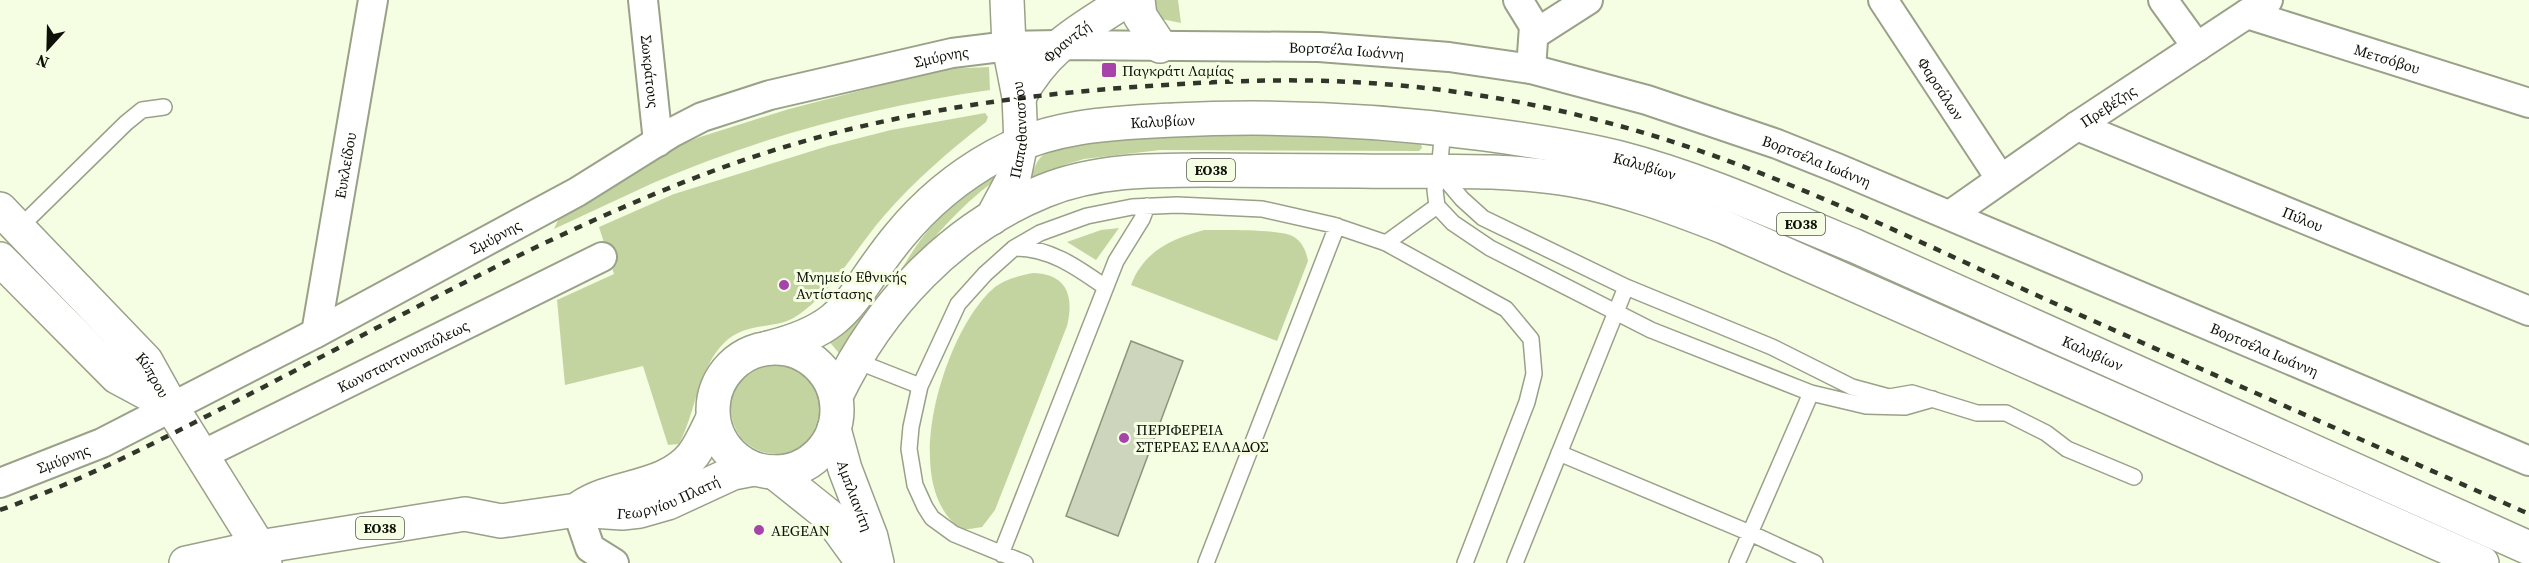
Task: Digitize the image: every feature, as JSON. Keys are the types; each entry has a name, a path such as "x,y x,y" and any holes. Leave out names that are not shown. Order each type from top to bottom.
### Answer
{"main road":[{"name":"Παπαθανασίου","path":"992,218 1014,177 1021,142 1019,97 1009,46 1007,0"},
{"name":"Φραντζή","path":"1019,97 1039,65 1058,45 1127,0"},
{"path":"1138,0 1140,16 1160,46"},
{"name":"Καλυβίων","path":"768,348 802,339 829,324 845,310 897,237 933,198 970,170 1021,142 1042,135 1069,129 1192,119 1316,118 1443,128 1550,144 1615,157 1682,176 1855,246 2529,548"},
{"name":"Καλυβίων","path":"836,396 854,360 882,321 926,269 965,235 992,218 1025,200 1061,185 1143,170 1519,174 1575,180 1646,198 1682,210 2482,563"},
{"name":"Κύπρου","path":"10,219 146,361 171,406"},
{"name":"Κύπρου","path":"0,259 117,377 171,406"},
{"path":"768,348 790,350 811,359 827,375 836,396"},
{"name":"ΕΟ38","path":"768,348 748,353 726,371 713,398 713,418 717,435 726,449 739,461 764,470 796,469 816,457 824,449 834,429 837,418 836,396"},
{"path":"171,406 262,555"},
{"name":"Γεωργίου Πλατή","path":"577,510 594,498 650,483 674,472 693,454 713,418"},
{"name":"Αμπλιανίτη","path":"834,429 845,469 871,537 877,563"},
{"name":"Γεωργίου Πλατή","path":"186,563 262,555 465,514 501,521 577,510 622,513 640,511 668,502 733,473 764,470"},
{"name":"Αμπλιανίτη","path":"764,470 829,516 862,563"},
{"name":"Γεωργίου Πλατή","path":"290,563 454,538 483,532 501,521"}],"street":[{"name":"Ευκλείδου","path":"316,333 373,0"},
{"name":"Σωκράτους","path":"643,0 658,142"},
{"path":"1518,0 1534,26 1531,69"},
{"path":"1535,34 1588,0"},
{"name":"Φαρσάλων","path":"1883,0 2000,178"},
{"path":"2163,0 2197,47"},
{"name":"Πρεβέζης","path":"1950,214 2077,126 2258,7"},
{"name":"Μετσόβου","path":"2258,7 2529,103"},
{"name":"Σμύρνης","path":"0,483 102,443 316,333 577,192 702,117 770,95 926,58 1009,46 1058,45"},
{"name":"Βορτσέλα Ιωάννη","path":"1058,45 1359,50 1449,57 1531,69 1647,100 1777,144 1950,214 2529,461"},
{"name":"Πύλου","path":"2077,126 2529,311"},
{"name":"Κωνσταντινουπόλεως","path":"202,455 602,257"},
{"path":"577,510 590,548 615,563"}],"lane":[{"path":"10,219 142,110 164,107"},
{"path":"1443,128 1435,190 1437,206 1453,223 1490,248 1651,330 1811,393 1866,406 1905,407 1933,399"},
{"path":"1439,172 1462,199 1483,218 1626,287 1773,347 1852,387 1889,397 1912,393 1977,413 2006,412 2046,433 2067,449 2134,477"},
{"path":"1025,563 946,529 932,518 920,498 912,471 909,449 910,427 920,386 958,304 985,274 1014,248 1040,232 1065,222 1109,211 1177,204 1262,209 1337,226 1386,243 1506,309 1531,339 1534,374 1527,402 1465,563"},
{"path":"1001,554 1104,287 1119,253 1142,219 1147,206"},
{"path":"1386,243 1437,206"},
{"path":"1206,563 1337,226"},
{"path":"1014,248 1031,248 1051,254 1104,287"},
{"path":"1515,563 1626,287"},
{"path":"854,360 920,386"},
{"path":"1737,563 1811,393"},
{"path":"1560,453 1750,533 1815,563"}],"green space":[{"path":"1149,0 1178,0 1181,23 1157,18"},
{"path":"989,67 990,90 861,114 734,151 653,183 554,229 559,218 670,149 700,137 789,109 944,69"},
{"path":"985,113 988,117 986,122 945,155 907,191 874,228 831,285 811,305 788,321 746,330 725,342 709,364 703,377 679,444 668,445 643,366 565,385 557,300 614,274 599,227 674,194 828,146 891,130"},
{"path":"1229,130 1410,140 1421,144 1422,148 1419,151 1160,150 1084,159 1064,165 1030,184 1034,168 1040,158 1056,148 1102,139"},
{"path":"1001,166 1004,174 957,213 936,236 844,359 827,339 852,324 875,305 934,223 961,197"},
{"path":"1119,228 1096,260 1067,242 1101,230"},
{"path":"1204,230 1281,233 1294,237 1302,245 1308,261 1277,341 1131,285 1143,263 1160,248"},
{"path":"1033,273 1045,274 1054,278 1066,289 1070,306 1067,326 995,510 982,527 963,530 943,509 932,480 930,445 935,408 945,371 959,336 976,307 999,284"},
{"path":"776,364 793,368 808,377 817,392 821,409 817,426 808,441 793,450 776,454 759,450 744,441 735,426 731,409 735,392 744,377 759,368"}],"building":[{"name":"ΠΕΡΙΦΕΡΕΙΑ ΣΤΕΡΕΑΣ ΕΛΛΑΔΟΣ","path":"1131,341 1183,361 1118,536 1066,516"}],"railway":[{"path":"0,510 125,457 468,280 582,226 697,177 750,158 858,127 1022,98 1161,85 1297,80 1415,87 1511,101 1605,122 1718,157 1829,201 2529,514"}],"place":[{"name":"Παγκράτι Λαμίας","path":"1109,70"},
{"name":"Μνημείο Εθνικής Αντίστασης","path":"784,285"},
{"name":"ΠΕΡΙΦΕΡΕΙΑ ΣΤΕΡΕΑΣ ΕΛΛΑΔΟΣ","path":"1124,438"},
{"name":"AEGEAN","path":"759,530"}]}
